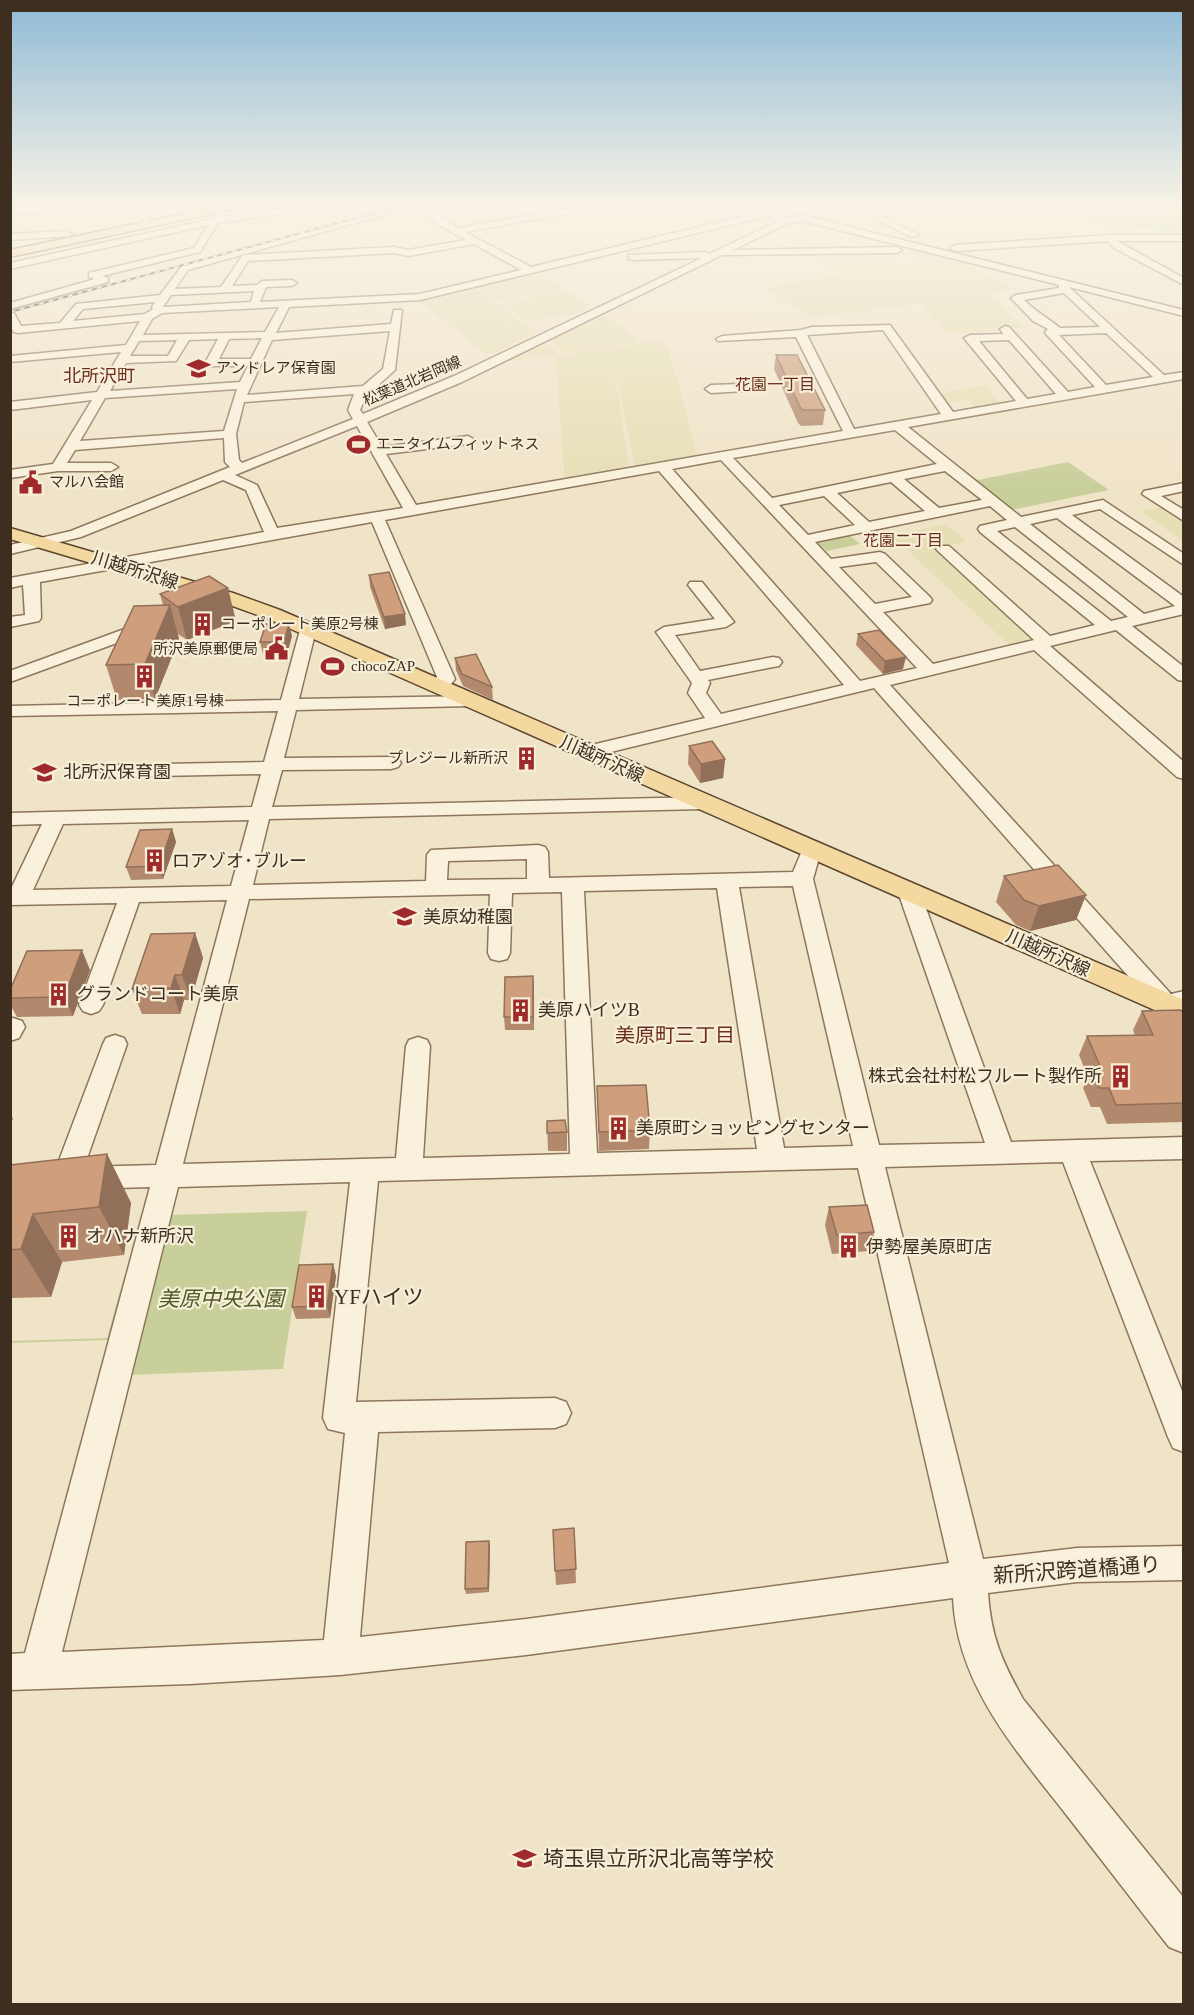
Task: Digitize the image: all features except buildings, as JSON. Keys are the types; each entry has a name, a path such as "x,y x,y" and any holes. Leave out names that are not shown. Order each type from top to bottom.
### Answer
{"main road":[{"name":"川越所沢線","path":"10,532 226,597 309,630 811,851 1178,1006"}],"street":[{"path":"10,306 32,300"},
{"path":"64,325 80,306 164,300"},
{"path":"58,467 148,317 164,300 186,326"},
{"path":"186,326 226,324 252,306 255,300"},
{"path":"252,306 313,303 324,307 361,305 378,300"},
{"path":"400,300 389,369 357,398 354,406 359,420 412,510"},
{"name":"松葉道北岩岡線","path":"10,550 76,534 359,420 458,378 620,300"},
{"path":"1018,300 1056,332"},
{"path":"1074,300 1077,306 1110,330 1126,346 1176,378"},
{"path":"1126,300 1184,313"},
{"path":"240,468 232,462 230,434 234,414 255,362 285,305"},
{"path":"1032,314 1052,310"},
{"path":"10,315 14,331 148,317"},
{"path":"10,360 66,354 134,341 186,326 226,324 270,336 396,327"},
{"path":"226,324 211,363 255,362"},
{"path":"122,360 172,359 186,326"},
{"path":"722,339 802,333 812,330 886,327 950,417"},
{"path":"1103,389 1050,332 1110,330"},
{"path":"802,333 809,353 851,435"},
{"path":"1024,403 970,338 1009,333 1065,396"},
{"path":"1106,346 1126,346"},
{"path":"1065,347 1086,347"},
{"path":"10,583 260,538 277,532 377,517 1176,378"},
{"path":"10,406 102,395 246,385"},
{"path":"711,389 741,388"},
{"path":"240,399 366,389"},
{"path":"898,426 1140,620"},
{"path":"71,446 230,434"},
{"path":"378,451 468,440"},
{"path":"724,456 929,670"},
{"path":"769,503 948,466"},
{"path":"10,474 58,467 111,467"},
{"path":"663,467 855,687"},
{"path":"223,475 252,488 269,529 277,532"},
{"path":"893,477 936,513"},
{"path":"1184,488 1149,494 1184,517"},
{"path":"827,491 867,527"},
{"path":"804,540 992,502"},
{"path":"1184,561 1103,504 985,529 1184,676"},
{"path":"1060,513 1182,610"},
{"path":"377,517 446,679 436,686"},
{"path":"945,549 1184,773"},
{"path":"827,564 880,556 924,600 870,610"},
{"path":"10,622 33,618 31,584 33,579"},
{"path":"696,585 726,622 664,632 700,683 697,693 716,720"},
{"path":"194,608 226,597"},
{"path":"586,752 1182,610"},
{"path":"10,677 163,620"},
{"path":"25,1671 168,1175 309,630"},
{"path":"696,677 772,662"},
{"path":"878,682 1178,1006"},
{"path":"10,711 471,701"},
{"path":"110,771 391,763"},
{"path":"10,819 703,803"},
{"path":"56,818 15,898 802,879"},
{"path":"811,851 802,879 970,1578 972,1620 986,1669 1010,1712 1184,1932"},
{"path":"436,888 438,855 538,852 538,885"},
{"path":"727,880 772,1159"},
{"path":"573,883 584,1163"},
{"path":"499,953 501,887"},
{"path":"909,892 1002,1153"},
{"path":"91,1005 130,896"},
{"path":"115,1044 55,1179 1184,1148"},
{"path":"408,1168 418,1046"},
{"path":"1072,1151 1184,1437"},
{"path":"365,1170 339,1418 555,1413"},
{"path":"340,1657 363,1418"},
{"name":"新所沢跨道橋通り","path":"25,1671 190,1666 340,1657 526,1637 1077,1565 1184,1563"}],"shaded area":[{"path":"417,300 491,300 536,332 497,352 487,354"},
{"path":"519,300 581,300 590,306 574,314 527,321 500,304"},
{"path":"783,300 998,300 1023,328 998,328 1000,331 944,332 921,303 812,318"},
{"path":"605,315 640,342 566,353 552,344 557,343 553,341 554,339"},
{"path":"663,340 665,346 668,346 698,458 635,466 614,366 629,469 565,481 555,356 510,361 541,346 549,345 561,355"},
{"path":"986,385 1001,405 976,410 968,400 947,403 936,394"},
{"path":"1164,507 1183,520 1183,541 1140,511"},
{"path":"946,524 967,542 937,547 1037,638 1036,640 1010,646 892,536"}],"green space":[{"path":"1068,462 1109,490 1011,510 973,481"},
{"path":"848,534 860,544 827,551 815,541"},
{"name":"美原中央公園","path":"307,1211 283,1369 128,1375 168,1215"},
{"path":"124,1277 127,1277 110,1340 11,1343 10,1341 107,1338"}],"railway":[{"path":"10,312 54,300"}],"place":[{"name":"アンドレア保育園","path":"198,368"},
{"name":"エニタイムフィットネス","path":"358,444"},
{"name":"マルハ会館","path":"31,482"},
{"name":"コーポレート美原2号棟","path":"203,624"},
{"name":"所沢美原郵便局","path":"276,649"},
{"name":"chocoZAP","path":"333,666"},
{"name":"コーポレート美原1号棟","path":"145,677"},
{"name":"プレジール新所沢","path":"526,758"},
{"name":"北所沢保育園","path":"45,772"},
{"name":"ロアゾオ･ブルー","path":"154,861"},
{"name":"美原幼稚園","path":"405,917"},
{"name":"グランドコート美原","path":"59,994"},
{"name":"美原ハイツB","path":"520,1010"},
{"name":"株式会社村松フルート製作所","path":"1120,1076"},
{"name":"美原町ショッピングセンター","path":"618,1128"},
{"name":"オハナ新所沢","path":"68,1236"},
{"name":"伊勢屋美原町店","path":"848,1247"},
{"name":"YFハイツ","path":"316,1297"},
{"name":"埼玉県立所沢北高等学校","path":"525,1859"}],"district":[{"name":"北所沢町","path":"99,376"},
{"name":"花園一丁目","path":"775,384"},
{"name":"花園二丁目","path":"903,540"},
{"name":"美原町三丁目","path":"675,1035"}]}
